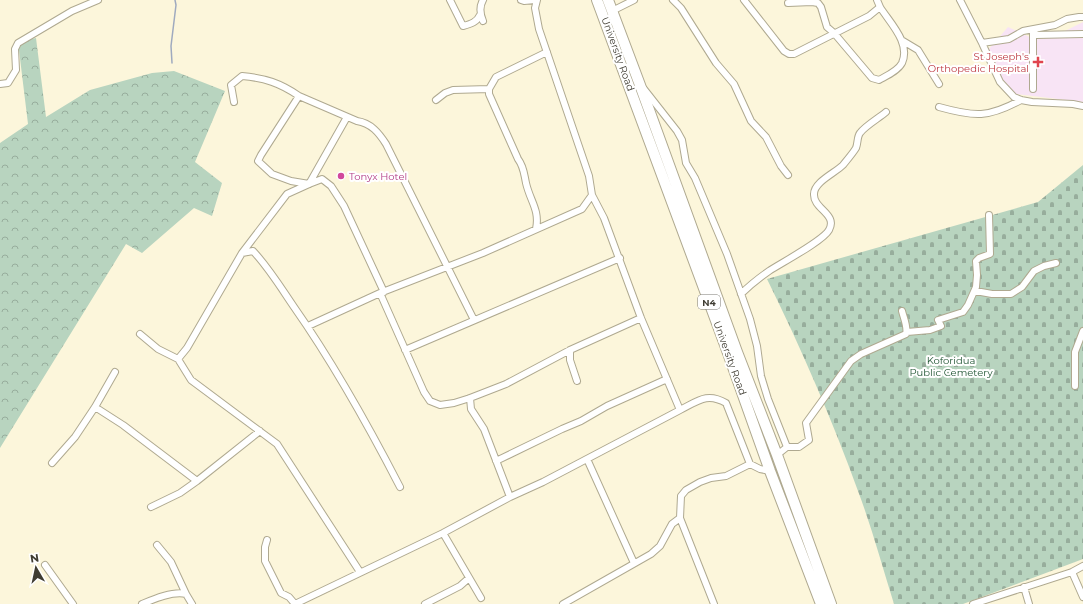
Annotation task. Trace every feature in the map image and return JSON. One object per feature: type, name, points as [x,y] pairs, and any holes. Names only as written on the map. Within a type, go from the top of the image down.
[{"type":"highway","name":"University Road","points":[[597,0],[723,339],[770,471],[821,604]]},
{"type":"highway","name":"University Road","points":[[608,0],[831,604]]},
{"type":"street","points":[[0,84],[8,82],[16,70],[15,49],[18,42],[72,11],[98,0]]},
{"type":"street","points":[[450,0],[463,26],[472,24],[478,19],[483,0]]},
{"type":"street","points":[[521,0],[536,0],[535,8],[539,29],[589,176],[592,195],[604,218],[641,318],[680,410]]},
{"type":"street","points":[[612,11],[634,0]]},
{"type":"street","points":[[674,0],[681,8],[716,63],[734,84],[751,121],[766,137],[781,166],[788,175]]},
{"type":"street","points":[[744,0],[784,51],[789,54],[794,54],[808,48],[834,33],[869,16],[880,7]]},
{"type":"street","points":[[877,0],[880,7],[903,41],[918,50],[939,84]]},
{"type":"street","points":[[960,0],[1000,82],[1014,97],[1021,100],[1083,106]]},
{"type":"street","points":[[788,3],[818,3],[821,7],[827,27],[834,33],[872,78],[877,80],[897,69],[902,64],[904,48],[903,41]]},
{"type":"street","points":[[480,15],[483,21]]},
{"type":"street","points":[[982,43],[993,40],[1010,39],[1023,31],[1055,25],[1067,19],[1079,16],[1083,17]]},
{"type":"street","points":[[1032,30],[1036,35],[1083,34]]},
{"type":"street","points":[[1032,30],[1033,89]]},
{"type":"street","points":[[489,89],[496,77],[547,52]]},
{"type":"street","points":[[234,102],[231,85],[242,76],[269,80],[299,96],[358,121],[365,122],[372,127],[384,140],[446,267],[474,320]]},
{"type":"street","points":[[640,85],[652,97],[682,140],[686,163],[705,200],[727,254],[750,318],[757,346],[761,376],[786,447]]},
{"type":"street","points":[[436,100],[445,93],[453,90],[489,89]]},
{"type":"street","points":[[489,89],[518,159],[523,166],[526,184],[538,219],[536,229]]},
{"type":"street","points":[[299,96],[258,161],[272,174],[291,181],[309,184]]},
{"type":"street","points":[[939,107],[960,113],[977,115],[990,114],[1004,110],[1021,100]]},
{"type":"street","points":[[741,294],[767,272],[806,248],[828,232],[830,228],[829,217],[827,213],[815,203],[815,188],[842,165],[856,147],[860,133],[886,112]]},
{"type":"street","points":[[309,184],[347,116]]},
{"type":"street","points":[[178,359],[187,348],[242,253],[287,194],[322,179],[331,186],[344,206],[405,350],[424,392],[430,401],[440,405],[454,403],[506,384],[570,350],[641,318]]},
{"type":"street","points":[[308,326],[382,293],[483,253],[582,209],[592,195]]},
{"type":"street","points":[[777,455],[786,447],[799,447],[809,440],[806,423],[851,361],[861,354],[906,334],[907,332],[930,330],[941,326],[938,320],[963,312],[974,292],[977,283],[976,260],[990,254],[989,215]]},
{"type":"street","points":[[242,253],[253,251],[263,262],[308,326],[365,419],[400,487]]},
{"type":"street","points":[[405,350],[620,258]]},
{"type":"street","points":[[974,292],[1011,294],[1022,287],[1034,272],[1044,266],[1056,263]]},
{"type":"street","points":[[902,311],[907,332]]},
{"type":"street","points":[[1075,386],[1076,352],[1083,331]]},
{"type":"street","points":[[140,334],[158,349],[178,359],[191,380],[276,444],[360,572]]},
{"type":"street","points":[[570,350],[570,360],[577,381]]},
{"type":"street","points":[[52,463],[75,437],[95,407],[115,372]]},
{"type":"street","points":[[496,461],[536,441],[581,422],[607,406],[667,379]]},
{"type":"street","points":[[267,540],[264,561],[280,593],[289,597],[295,604],[443,533],[510,497],[543,482],[680,410],[708,397],[718,398],[726,403],[750,464],[760,469],[770,471]]},
{"type":"street","points":[[470,398],[471,409],[484,428],[510,497]]},
{"type":"street","points":[[95,407],[123,425],[198,481]]},
{"type":"street","points":[[150,507],[198,481],[260,431]]},
{"type":"street","points":[[587,459],[634,563]]},
{"type":"street","points":[[714,604],[680,518],[681,496],[686,490],[700,482],[711,478],[726,476],[750,464]]},
{"type":"street","points":[[563,604],[651,554],[660,546],[672,524],[680,518]]},
{"type":"street","points":[[443,533],[481,598]]},
{"type":"street","points":[[157,545],[171,562],[192,604]]},
{"type":"street","points":[[45,565],[73,604]]},
{"type":"street","points":[[973,604],[1072,572],[1083,566]]},
{"type":"street","points":[[1072,572],[1083,597]]},
{"type":"street","points":[[425,604],[460,586],[468,578]]},
{"type":"street","points":[[1024,587],[1030,604]]},
{"type":"street","points":[[142,604],[170,595],[182,593],[186,594]]},
{"type":"shaded area","name":"St Joseph's Orthopedic Hospital","points":[[1083,22],[1083,102],[1015,94],[999,75],[988,50],[1008,27],[1034,39],[1051,38]]},
{"type":"green space","points":[[36,38],[46,117],[90,90],[152,73],[174,71],[225,91],[195,162],[222,183],[212,216],[194,208],[142,253],[126,244],[0,448],[0,143],[28,124],[18,42]]},
{"type":"green space","name":"Koforidua Public Cemetery","points":[[1083,165],[1083,559],[963,604],[894,604],[868,519],[838,437],[804,357],[767,279],[1038,202]]},
{"type":"waterway","points":[[172,63],[171,46],[176,5],[175,0]]},
{"type":"place","name":"St Joseph's Orthopedic Hospital","points":[[1038,62]]},
{"type":"place","name":"Tonyx Hotel","points":[[341,176]]}]
